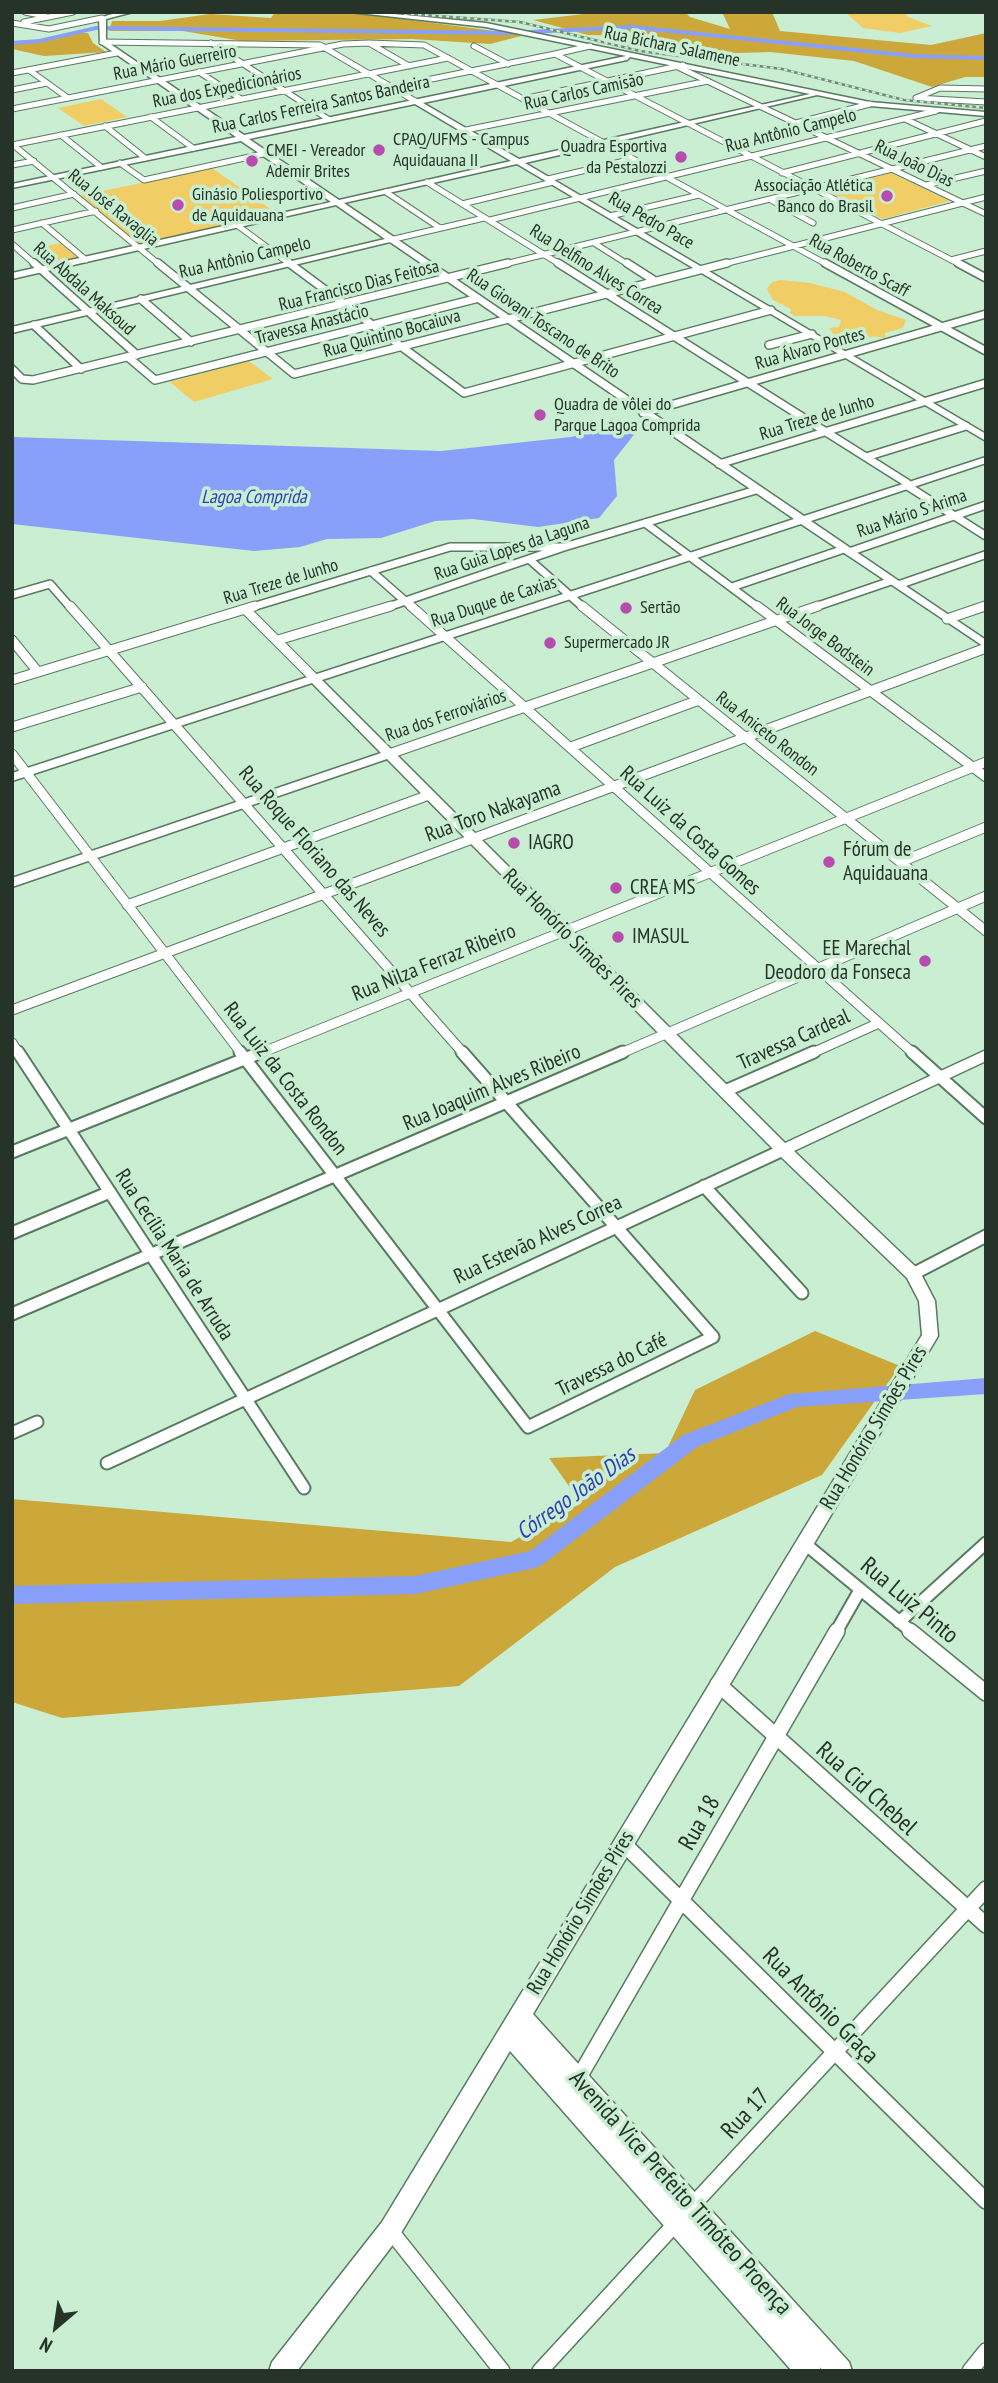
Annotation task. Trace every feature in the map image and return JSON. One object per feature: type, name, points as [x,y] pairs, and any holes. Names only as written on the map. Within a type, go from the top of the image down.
[{"type":"main road","points":[[102,38],[103,21],[130,12]]},
{"type":"main road","name":"Rua Bichara Salamene","points":[[352,12],[467,22],[870,104],[986,114]]},
{"type":"main road","name":"Rua Giovani Toscano de Brito","points":[[102,38],[117,53],[156,81],[986,647]]},
{"type":"main road","name":"Rua Carlos Ferreira Santos Bandeira","points":[[12,186],[635,56]]},
{"type":"main road","points":[[12,276],[814,94]]},
{"type":"main road","name":"Rua Pedro Pace","points":[[415,101],[812,334],[930,400]]},
{"type":"main road","name":"Rua Antônio Campelo","points":[[12,330],[390,240]]},
{"type":"main road","points":[[930,400],[986,438]]},
{"type":"main road","points":[[930,400],[986,429]]},
{"type":"main road","name":"Rua Duque de Caxias","points":[[12,777],[986,460]]},
{"type":"main road","name":"Rua dos Ferroviários","points":[[894,583],[986,554]]},
{"type":"main road","name":"Rua Honório Simões Pires","points":[[281,2371],[390,2230],[930,1336],[927,1301],[913,1273],[783,1150],[314,678]]},
{"type":"main road","name":"Rua dos Ferroviários","points":[[12,883],[389,754]]},
{"type":"main road","name":"Rua Estevão Alves Correa","points":[[783,1150],[986,1055]]},
{"type":"main road","name":"Avenida Vice Prefeito Timóteo Proença","points":[[515,2024],[578,2079],[809,2371]]},
{"type":"main road","name":"Avenida Vice Prefeito Timóteo Proença","points":[[515,2024],[685,2214],[840,2371]]},
{"type":"street","points":[[25,12],[51,17]]},
{"type":"street","points":[[18,23],[73,12]]},
{"type":"street","points":[[18,23],[39,15]]},
{"type":"street","points":[[18,23],[49,29],[103,21]]},
{"type":"street","points":[[102,38],[211,43],[312,43],[325,48]]},
{"type":"street","points":[[211,43],[328,119]]},
{"type":"street","points":[[369,43],[409,66]]},
{"type":"street","name":"Rua Mário Guerreiro","points":[[12,109],[343,44],[424,45]]},
{"type":"street","name":"Rua Roberto Scaff","points":[[424,45],[986,351]]},
{"type":"street","points":[[474,46],[508,64]]},
{"type":"street","points":[[392,87],[590,46]]},
{"type":"street","name":"Rua Pedro Pace","points":[[325,48],[415,101]]},
{"type":"street","points":[[12,73],[117,53]]},
{"type":"street","points":[[555,54],[986,278]]},
{"type":"street","name":"Rua dos Expedicionários","points":[[13,144],[448,58]]},
{"type":"street","points":[[523,99],[680,66]]},
{"type":"street","name":"Rua João Dias","points":[[680,66],[986,214]]},
{"type":"street","points":[[29,69],[68,98]]},
{"type":"street","points":[[199,72],[241,99]]},
{"type":"street","name":"Rua Carlos Camisão","points":[[466,130],[708,80]]},
{"type":"street","points":[[12,90],[47,83]]},
{"type":"street","points":[[986,89],[940,88],[916,99],[986,102]]},
{"type":"street","points":[[796,122],[870,104]]},
{"type":"street","name":"Rua Antônio Campelo","points":[[390,240],[580,198],[936,111]]},
{"type":"street","points":[[150,117],[193,148]]},
{"type":"street","points":[[905,119],[986,157]]},
{"type":"street","points":[[782,173],[986,121]]},
{"type":"street","points":[[105,127],[145,158]]},
{"type":"street","points":[[61,135],[101,167]]},
{"type":"street","name":"Rua José Ravaglia","points":[[13,144],[294,374]]},
{"type":"street","name":"Rua Francisco Dias Feitosa","points":[[12,369],[25,380],[81,369],[986,146]]},
{"type":"street","points":[[120,163],[144,180],[263,154]]},
{"type":"street","points":[[462,204],[633,159]]},
{"type":"street","points":[[12,165],[34,161]]},
{"type":"street","points":[[926,185],[986,171]]},
{"type":"street","name":"Rua Delfino Alves Correa","points":[[427,182],[751,382],[986,536]]},
{"type":"street","points":[[386,192],[440,228]]},
{"type":"street","points":[[12,208],[74,194]]},
{"type":"street","points":[[610,216],[699,195]]},
{"type":"street","name":"Rua Quintino Bocaiuva","points":[[294,374],[986,197]]},
{"type":"street","points":[[771,200],[813,223]]},
{"type":"street","points":[[12,230],[96,211]]},
{"type":"street","points":[[42,223],[86,260]]},
{"type":"street","points":[[237,225],[464,393],[771,310]]},
{"type":"street","points":[[594,243],[654,281]]},
{"type":"street","name":"Rua Abdala Maksoud","points":[[12,244],[137,355]]},
{"type":"street","points":[[951,260],[986,251]]},
{"type":"street","points":[[141,299],[191,342]]},
{"type":"street","name":"Travessa Anastácio","points":[[155,380],[475,299]]},
{"type":"street","name":"Rua Álvaro Pontes","points":[[643,413],[986,314]]},
{"type":"street","points":[[34,325],[81,369]]},
{"type":"street","points":[[769,345],[812,334]]},
{"type":"street","name":"Rua Abdala Maksoud","points":[[128,357],[155,380]]},
{"type":"street","name":"Rua Treze de Junho","points":[[719,464],[986,383]]},
{"type":"street","points":[[866,457],[966,426]]},
{"type":"street","name":"Rua Guia Lopes da Laguna","points":[[278,640],[405,602],[564,547],[756,490]]},
{"type":"street","name":"Rua Mário S Arima","points":[[732,587],[986,505]]},
{"type":"street","name":"Rua Jorge Bodstein","points":[[645,523],[986,777]]},
{"type":"street","name":"Rua Treze de Junho","points":[[12,680],[450,547],[564,547]]},
{"type":"street","name":"Rua Aniceto Rondon","points":[[530,560],[569,596],[986,931]]},
{"type":"street","name":"Rua Luiz da Costa Gomes","points":[[371,571],[986,1118]]},
{"type":"street","name":"Rua dos Ferroviários","points":[[389,754],[777,620],[894,583]]},
{"type":"street","name":"Rua Roque Floriano das Neves","points":[[12,594],[50,584],[176,724],[713,1338]]},
{"type":"street","points":[[947,619],[986,606]]},
{"type":"street","name":"Rua Honório Simões Pires","points":[[245,609],[314,678]]},
{"type":"street","points":[[12,640],[38,672]]},
{"type":"street","name":"Rua Toro Nakayama","points":[[12,1010],[986,647]]},
{"type":"street","points":[[12,727],[142,687]]},
{"type":"street","points":[[571,747],[699,700]]},
{"type":"street","name":"Rua Luiz da Costa Rondon","points":[[12,754],[528,1427]]},
{"type":"street","name":"Rua Nilza Ferraz Ribeiro","points":[[12,1152],[986,762]]},
{"type":"street","points":[[127,905],[429,795]]},
{"type":"street","points":[[901,862],[986,827]]},
{"type":"street","name":"Rua Joaquim Alves Ribeiro","points":[[12,1314],[819,970],[986,896]]},
{"type":"street","name":"Travessa Cardeal","points":[[725,1091],[879,1023]]},
{"type":"street","name":"Rua Cecília Maria de Arruda","points":[[12,1043],[304,1488]]},
{"type":"street","name":"Rua Estevão Alves Correa","points":[[107,1463],[783,1150]]},
{"type":"street","points":[[704,1186],[802,1293]]},
{"type":"street","points":[[12,1233],[110,1192]]},
{"type":"street","points":[[913,1273],[986,1236]]},
{"type":"street","name":"Travessa do Café","points":[[528,1427],[713,1338]]},
{"type":"street","points":[[12,1433],[37,1422]]},
{"type":"street","name":"Rua Luiz Pinto","points":[[804,1543],[986,1693]]},
{"type":"street","points":[[899,1622],[986,1543]]},
{"type":"street","name":"Rua 18","points":[[578,2079],[860,1590]]},
{"type":"street","name":"Rua Cid Chebel","points":[[718,1684],[986,1925]]},
{"type":"street","name":"Rua Antônio Graça","points":[[623,1843],[986,2201]]},
{"type":"street","name":"Rua 17","points":[[540,2371],[986,1889]]},
{"type":"street","points":[[390,2230],[502,2371]]},
{"type":"street","points":[[970,2371],[986,2351]]},
{"type":"shaded area","points":[[275,12],[350,12],[525,35],[490,44],[412,39],[242,41],[183,31],[109,31],[112,21],[160,21],[210,14],[271,18]]},
{"type":"shaded area","points":[[601,12],[685,12],[690,17],[730,29],[722,12],[772,12],[780,31],[931,45],[986,33],[986,77],[965,77],[932,87],[854,61],[770,52],[675,55],[626,46],[640,36],[588,35],[533,20]]},
{"type":"shaded area","points":[[845,12],[908,12],[906,16],[932,26],[900,33],[863,28]]},
{"type":"shaded area","points":[[88,33],[93,43],[106,52],[44,56],[12,49],[12,41],[42,40]]},
{"type":"shaded area","points":[[101,99],[127,117],[84,126],[58,108]]},
{"type":"shaded area","name":"Ginásio Poliesportivo de Aquidauana","points":[[212,168],[279,215],[139,247],[79,196]]},
{"type":"shaded area","name":"Associação Atlética Banco do Brasil","points":[[891,173],[950,201],[883,219],[825,190]]},
{"type":"shaded area","points":[[60,243],[79,259],[47,266],[29,250]]},
{"type":"shaded area","points":[[781,280],[810,283],[845,292],[877,310],[906,320],[903,328],[885,333],[885,338],[837,339],[829,328],[839,327],[841,320],[825,316],[794,316],[790,313],[791,309],[773,300],[767,289],[772,282]]},
{"type":"shaded area","points":[[249,361],[273,379],[194,402],[170,382]]},
{"type":"shaded area","points":[[815,1331],[900,1366],[822,1475],[615,1567],[459,1686],[62,1718],[12,1702],[12,1499],[511,1542],[581,1503],[549,1458],[665,1453],[695,1390]]},
{"type":"water","name":"Lagoa Comprida","points":[[625,424],[640,427],[614,460],[617,496],[599,518],[538,527],[473,519],[435,521],[381,538],[327,539],[300,547],[254,551],[12,524],[12,437],[441,451],[571,437]]},
{"type":"waterway","points":[[12,43],[39,41],[96,28],[508,33],[632,27],[914,56],[986,58]]},
{"type":"waterway","name":"Córrego João Dias","points":[[12,1595],[416,1585],[535,1559],[690,1441],[796,1399],[986,1386]]},
{"type":"railway","points":[[383,12],[520,22],[640,51],[782,69],[904,100],[986,108]]},
{"type":"place","name":"CPAQ/UFMS - Campus Aquidauana II","points":[[379,150]]},
{"type":"place","name":"Quadra Esportiva da Pestalozzi","points":[[681,157]]},
{"type":"place","name":"CMEI - Vereador Ademir Brites","points":[[252,161]]},
{"type":"place","name":"Associação Atlética Banco do Brasil","points":[[887,196]]},
{"type":"place","name":"Ginásio Poliesportivo de Aquidauana","points":[[178,205]]},
{"type":"place","name":"Quadra de vôlei do Parque Lagoa Comprida","points":[[540,415]]},
{"type":"place","name":"Sertão","points":[[626,608]]},
{"type":"place","name":"Supermercado JR","points":[[550,643]]},
{"type":"place","name":"IAGRO","points":[[514,843]]},
{"type":"place","name":"Fórum de Aquidauana","points":[[829,862]]},
{"type":"place","name":"CREA MS","points":[[616,888]]},
{"type":"place","name":"IMASUL","points":[[618,937]]},
{"type":"place","name":"EE Marechal Deodoro da Fonseca","points":[[925,961]]}]
